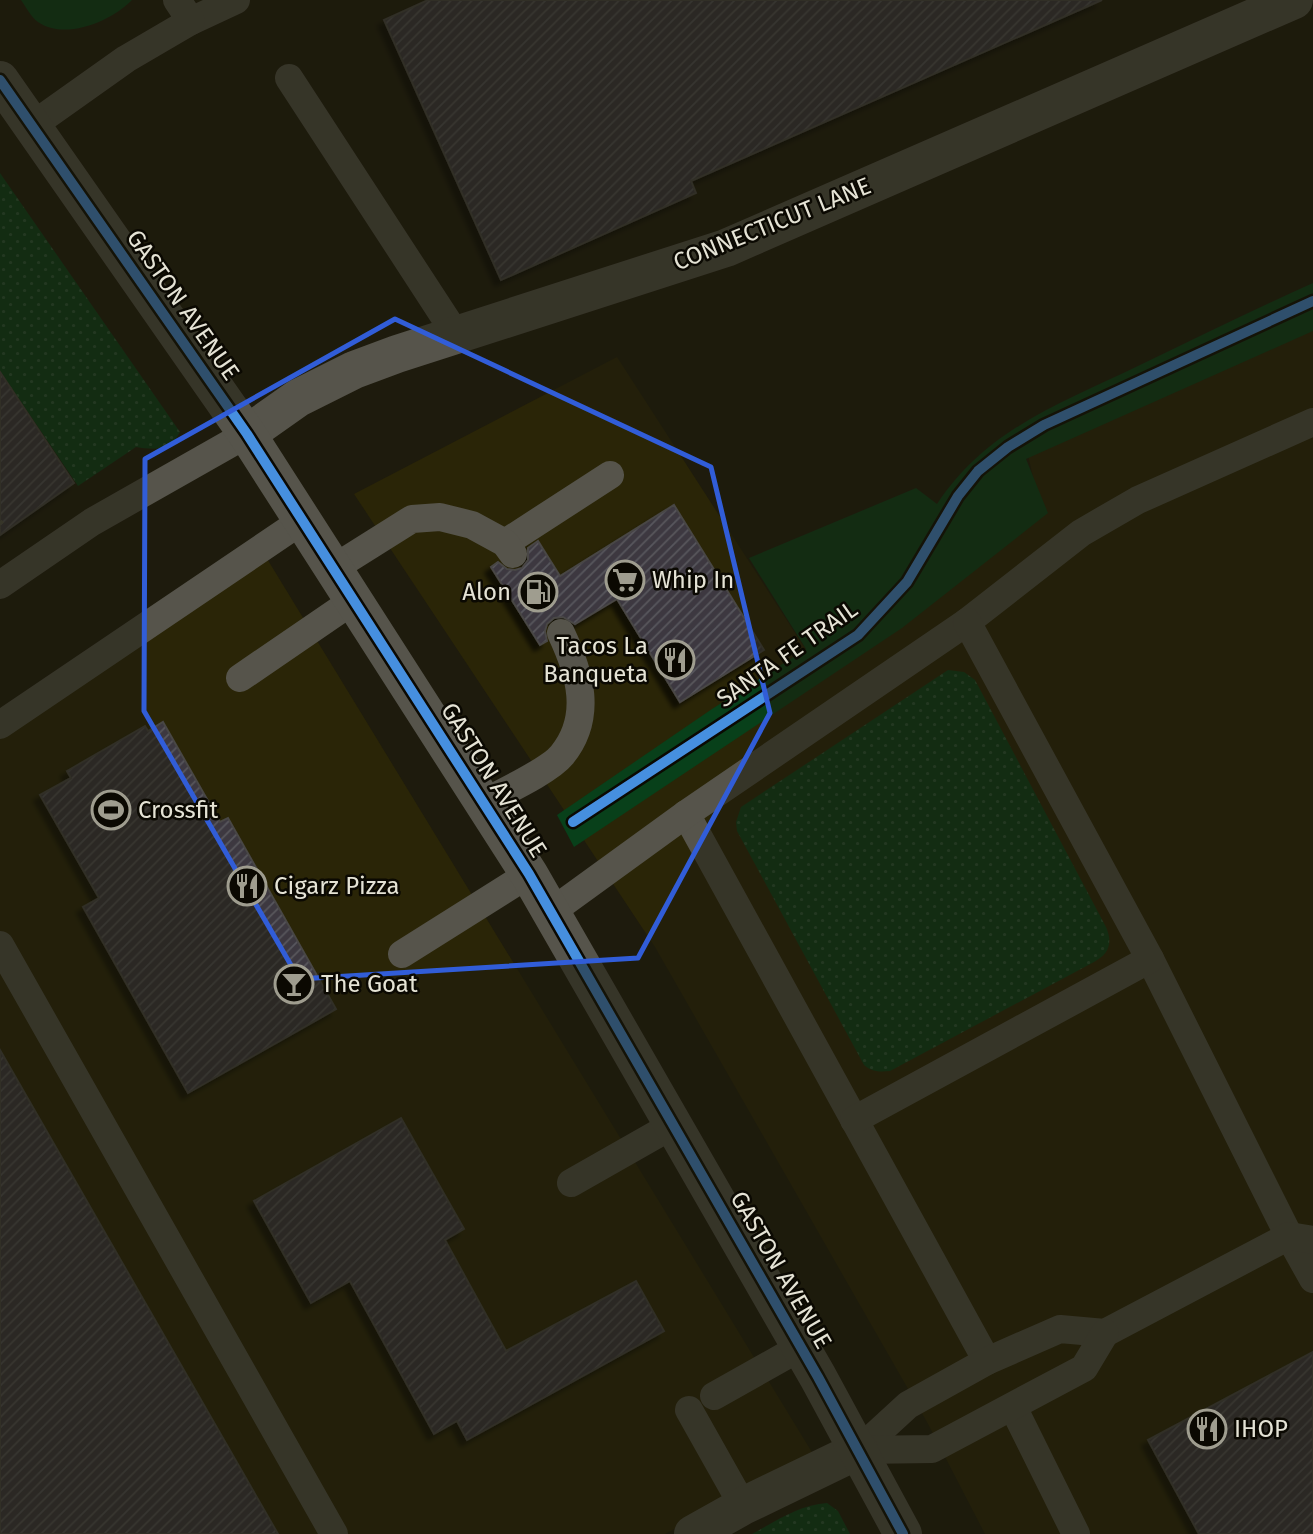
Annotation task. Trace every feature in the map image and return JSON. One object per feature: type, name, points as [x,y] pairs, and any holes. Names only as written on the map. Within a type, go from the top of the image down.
[{"type":"street","name":"CONNECTICUT LANE","points":[[247,434],[298,398],[354,370],[726,248],[1294,0]]},
{"type":"street","name":"GASTON AVENUE","points":[[11,102],[247,434],[529,874],[801,1347],[903,1534]]},
{"type":"street","points":[[693,1534],[743,1506],[859,1450]]},
{"type":"lane","points":[[11,102],[125,59],[184,10],[236,0]]},
{"type":"lane","points":[[289,78],[457,336]]},
{"type":"lane","points":[[551,912],[686,814],[967,622],[1081,533],[1138,500],[1313,422]]},
{"type":"lane","points":[[0,585],[92,522],[247,434]]},
{"type":"lane","points":[[240,678],[412,519],[440,517],[472,525],[509,548],[610,475]]},
{"type":"lane","points":[[0,725],[303,520]]},
{"type":"lane","points":[[967,622],[1301,1238],[1313,1279]]},
{"type":"lane","points":[[483,803],[561,757],[577,730],[582,698],[571,654],[561,633]]},
{"type":"lane","points":[[686,814],[986,1362]]},
{"type":"lane","points":[[402,954],[529,874]]},
{"type":"lane","points":[[0,945],[334,1534]]},
{"type":"lane","points":[[854,1120],[1150,959]]},
{"type":"lane","points":[[571,1183],[673,1125]]},
{"type":"lane","points":[[859,1450],[908,1405],[986,1362],[1060,1329],[1105,1332],[1301,1238]]},
{"type":"lane","points":[[859,1450],[932,1449],[1084,1368],[1105,1332]]},
{"type":"lane","points":[[743,1506],[702,1403],[801,1347]]},
{"type":"lane","points":[[1013,1406],[1076,1534]]},
{"type":"path","points":[[0,521],[3,525],[0,527]]},
{"type":"highlighted area","points":[[395,319],[711,467],[770,713],[638,958],[299,979],[144,711],[145,459]]},
{"type":"shaded area","points":[[1313,325],[1313,1534],[985,1534],[927,1422],[655,947],[354,494],[617,357],[817,667],[1042,515],[1027,451]]},
{"type":"shaded area","points":[[255,539],[813,1454],[665,1534],[138,1534],[0,1302],[0,712]]},
{"type":"green space","points":[[21,0],[132,0],[101,21],[61,30],[38,22]]},
{"type":"green space","points":[[0,173],[180,432],[167,446],[149,449],[136,447],[78,486],[0,371]]},
{"type":"green space","points":[[1313,283],[1313,331],[1026,459],[1048,513],[902,628],[574,847],[557,815],[712,709],[806,649],[749,558],[916,488],[937,504],[979,455],[1028,420]]},
{"type":"green space","points":[[948,670],[964,672],[975,680],[1106,927],[1109,943],[1106,952],[1094,962],[890,1071],[876,1071],[864,1065],[737,831],[736,822],[741,807]]},
{"type":"green space","points":[[827,1503],[838,1511],[850,1534],[752,1534],[797,1510]]},
{"type":"building","points":[[428,0],[1102,0],[691,181],[696,193],[501,280],[384,20]]},
{"type":"building","points":[[0,372],[74,483],[0,535]]},
{"type":"building","points":[[674,505],[764,650],[680,702],[617,599],[575,624],[563,617],[554,618],[547,624],[547,641],[540,645],[491,567],[498,562],[507,569],[522,568],[528,560],[528,548],[538,541],[560,576]]},
{"type":"building","points":[[163,722],[220,822],[228,818],[336,1009],[188,1093],[83,907],[99,898],[40,795],[71,778],[67,771],[145,726],[148,731]]},
{"type":"building","points":[[0,1050],[278,1534],[0,1534]]},
{"type":"building","points":[[401,1118],[464,1229],[445,1240],[506,1351],[636,1281],[664,1331],[467,1440],[457,1421],[434,1434],[350,1281],[311,1303],[254,1201]]},
{"type":"building","points":[[1313,1352],[1313,1534],[1199,1534],[1148,1440]]},
{"type":"cycle path","points":[[0,80],[247,434],[529,874],[818,1377],[903,1534]]},
{"type":"cycle path","name":"SANTA FE TRAIL","points":[[573,822],[858,635],[907,582],[958,496],[978,471],[1008,447],[1044,425],[1313,301]]},
{"type":"place","name":"Whip In","points":[[625,580]]},
{"type":"place","name":"Alon","points":[[538,592]]},
{"type":"place","name":"Tacos La Banqueta","points":[[675,660]]},
{"type":"place","name":"Crossfit","points":[[111,810]]},
{"type":"place","name":"Cigarz Pizza","points":[[247,886]]},
{"type":"place","name":"The Goat","points":[[294,984]]},
{"type":"place","name":"IHOP","points":[[1207,1429]]}]
